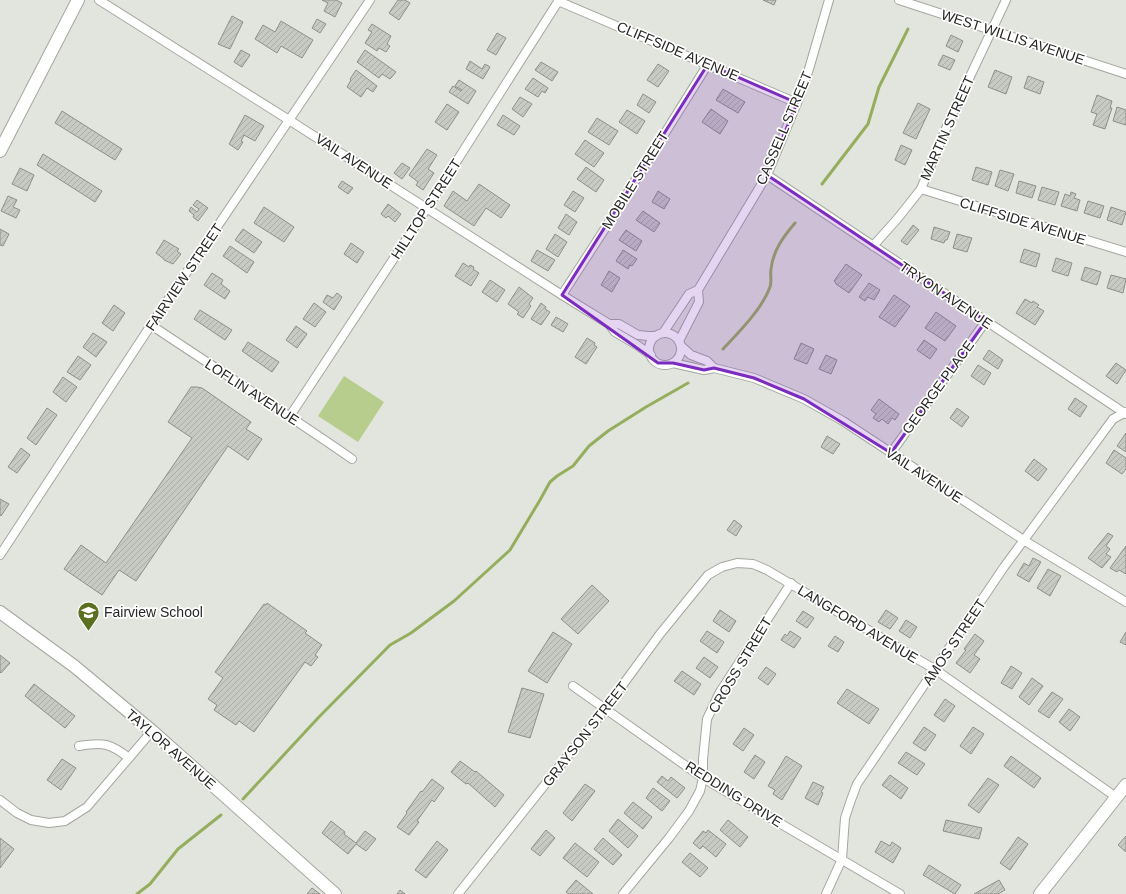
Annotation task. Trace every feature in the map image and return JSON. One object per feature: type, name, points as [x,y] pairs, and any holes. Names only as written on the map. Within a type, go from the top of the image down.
[{"type":"street","points":[[0,151],[78,0]]},
{"type":"street","name":"VAIL AVENUE","points":[[98,0],[427,208],[562,296],[609,324],[614,332],[651,355]]},
{"type":"street","name":"FAIRVIEW STREET","points":[[0,555],[151,325],[370,0]]},
{"type":"street","name":"CLIFFSIDE AVENUE","points":[[558,0],[797,103]]},
{"type":"street","name":"HILLTOP STREET","points":[[290,416],[427,208],[558,0]]},
{"type":"street","name":"CASSELL STREET","points":[[660,334],[689,294],[698,290],[767,175],[797,103],[809,69],[829,0]]},
{"type":"street","name":"WEST WILLIS AVENUE","points":[[900,0],[1126,74]]},
{"type":"street","name":"MARTIN STREET","points":[[873,246],[921,189],[950,119],[1006,0]]},
{"type":"street","name":"MOBILE STREET","points":[[562,296],[708,64]]},
{"type":"street","name":"TRYON AVENUE","points":[[767,175],[1126,413]]},
{"type":"street","name":"CLIFFSIDE AVENUE","points":[[921,189],[1126,252]]},
{"type":"street","name":"CASSELL STREET","points":[[680,344],[699,302],[698,290]]},
{"type":"street","name":"GEORGE PLACE","points":[[891,453],[986,321]]},
{"type":"street","name":"VAIL AVENUE","points":[[609,324],[619,324],[638,335],[648,336],[660,334]]},
{"type":"street","name":"LOFLIN AVENUE","points":[[151,325],[290,416],[352,459]]},
{"type":"street","points":[[660,334],[672,334],[680,344],[680,356],[673,363],[658,363],[651,355],[650,344],[660,334]]},
{"type":"street","name":"VAIL AVENUE","points":[[680,344],[691,355],[708,361],[714,368]]},
{"type":"street","name":"VAIL AVENUE","points":[[673,363],[704,370],[714,368],[754,378],[804,399],[843,421],[1025,541],[1126,602]]},
{"type":"street","name":"AMOS STREET","points":[[826,894],[842,860],[846,818],[857,784],[936,670],[1004,567],[1025,541],[1113,419],[1126,413]]},
{"type":"street","name":"LANGFORD AVENUE","points":[[710,574],[722,567],[737,563],[753,564],[791,583],[936,670],[1116,796]]},
{"type":"street","name":"GRAYSON STREET","points":[[458,894],[606,709],[660,634],[710,574]]},
{"type":"street","name":"CROSS STREET","points":[[623,894],[669,838],[689,810],[700,791],[704,778],[703,759],[707,719],[720,692],[791,583]]},
{"type":"street","name":"TAYLOR AVENUE","points":[[0,612],[74,666],[152,731],[334,894]]},
{"type":"street","name":"REDDING DRIVE","points":[[573,686],[704,778],[900,894]]},
{"type":"street","points":[[0,800],[17,813],[31,820],[49,823],[65,821],[87,807],[152,731]]},
{"type":"street","points":[[78,746],[104,744],[117,749],[129,758]]},
{"type":"street","points":[[1040,894],[1126,785]]},
{"type":"highlighted area","points":[[708,64],[797,103],[767,175],[986,321],[891,453],[804,399],[754,378],[714,368],[704,370],[673,363],[658,363],[562,295]]},
{"type":"green space","points":[[344,376],[384,402],[358,442],[318,416]]},
{"type":"building","points":[[322,0],[336,0],[342,3],[335,17],[324,11],[328,3]]},
{"type":"building","points":[[398,0],[405,0],[410,3],[399,20],[389,13]]},
{"type":"building","points":[[763,0],[776,0],[774,5]]},
{"type":"building","points":[[232,16],[243,22],[230,49],[218,44]]},
{"type":"building","points":[[317,19],[326,24],[320,33],[312,28]]},
{"type":"building","points":[[281,21],[313,40],[302,58],[281,46],[277,53],[255,39],[263,25],[275,32]]},
{"type":"building","points":[[372,24],[391,36],[387,44],[390,46],[386,52],[379,48],[377,51],[365,43],[372,32],[368,30]]},
{"type":"building","points":[[497,33],[506,38],[496,55],[487,50]]},
{"type":"building","points":[[951,35],[963,41],[958,52],[946,46]]},
{"type":"building","points":[[241,50],[250,55],[242,67],[234,62]]},
{"type":"building","points":[[365,50],[396,72],[390,79],[382,74],[379,78],[357,62]]},
{"type":"building","points":[[943,55],[955,60],[950,70],[938,65]]},
{"type":"building","points":[[470,61],[482,69],[485,64],[490,67],[483,79],[466,69]]},
{"type":"building","points":[[541,62],[558,72],[552,81],[535,70]]},
{"type":"building","points":[[658,64],[669,71],[658,87],[647,80]]},
{"type":"building","points":[[356,70],[377,86],[373,92],[367,88],[361,97],[347,87]]},
{"type":"building","points":[[995,70],[1012,77],[1006,94],[988,87]]},
{"type":"building","points":[[1028,76],[1044,82],[1040,94],[1024,88]]},
{"type":"building","points":[[533,78],[548,88],[545,93],[542,91],[538,97],[525,89]]},
{"type":"building","points":[[459,80],[476,91],[468,104],[449,92],[453,86],[461,91],[462,90],[455,86]]},
{"type":"building","points":[[723,89],[745,102],[738,113],[716,100]]},
{"type":"building","points":[[643,94],[656,102],[649,113],[637,105]]},
{"type":"building","points":[[1097,95],[1112,101],[1110,108],[1112,108],[1105,129],[1093,125],[1097,114],[1091,112]]},
{"type":"building","points":[[520,97],[532,104],[523,117],[512,109]]},
{"type":"building","points":[[918,103],[930,109],[916,139],[903,133]]},
{"type":"building","points":[[447,104],[459,112],[447,130],[435,122]]},
{"type":"building","points":[[1117,107],[1126,110],[1126,125],[1113,121]]},
{"type":"building","points":[[711,109],[728,121],[720,134],[702,122]]},
{"type":"building","points":[[627,110],[645,121],[637,134],[619,122]]},
{"type":"building","points":[[62,111],[122,149],[115,160],[55,123]]},
{"type":"building","points":[[245,115],[264,126],[255,141],[244,135],[241,141],[243,142],[238,150],[229,144]]},
{"type":"building","points":[[503,115],[520,126],[514,135],[497,125]]},
{"type":"building","points":[[597,118],[618,131],[609,145],[588,132]]},
{"type":"building","points":[[585,140],[604,153],[594,167],[575,154]]},
{"type":"building","points":[[901,145],[912,150],[905,165],[895,160]]},
{"type":"building","points":[[427,149],[437,155],[428,169],[434,173],[423,190],[416,185],[418,182],[409,175]]},
{"type":"building","points":[[43,154],[102,191],[95,202],[37,165]]},
{"type":"building","points":[[402,163],[410,168],[402,179],[394,173]]},
{"type":"building","points":[[586,167],[604,180],[596,192],[577,179]]},
{"type":"building","points":[[976,167],[992,172],[988,185],[972,180]]},
{"type":"building","points":[[20,168],[34,175],[27,191],[12,184]]},
{"type":"building","points":[[1000,170],[1014,174],[1008,191],[995,186]]},
{"type":"building","points":[[342,181],[353,188],[348,194],[338,187]]},
{"type":"building","points":[[1019,181],[1036,186],[1032,198],[1016,193]]},
{"type":"building","points":[[479,184],[510,205],[501,218],[486,208],[474,226],[444,206],[453,191],[467,201]]},
{"type":"building","points":[[1042,187],[1059,192],[1055,205],[1038,200]]},
{"type":"building","points":[[573,191],[584,198],[575,212],[564,205]]},
{"type":"building","points":[[658,191],[670,199],[664,209],[652,202]]},
{"type":"building","points":[[1071,192],[1076,194],[1074,198],[1080,200],[1077,211],[1061,206],[1065,194],[1070,196]]},
{"type":"building","points":[[8,196],[17,200],[13,207],[20,210],[16,218],[1,211]]},
{"type":"building","points":[[197,200],[208,208],[198,221],[189,211],[191,207],[197,212],[199,209],[193,205]]},
{"type":"building","points":[[1088,201],[1104,206],[1100,218],[1084,213]]},
{"type":"building","points":[[388,204],[401,214],[395,222],[388,216],[386,218],[381,214]]},
{"type":"building","points":[[264,207],[294,227],[284,242],[254,223]]},
{"type":"building","points":[[1111,207],[1126,212],[1122,225],[1107,220]]},
{"type":"building","points":[[643,211],[660,223],[654,232],[636,220]]},
{"type":"building","points":[[566,214],[577,222],[569,235],[558,228]]},
{"type":"building","points":[[913,225],[919,230],[907,245],[901,241]]},
{"type":"building","points":[[934,227],[950,232],[944,243],[931,239]]},
{"type":"building","points":[[0,229],[9,234],[3,246],[0,245]]},
{"type":"building","points":[[243,229],[262,242],[254,253],[235,240]]},
{"type":"building","points":[[626,230],[642,241],[636,251],[619,240]]},
{"type":"building","points":[[555,234],[567,242],[558,257],[546,249]]},
{"type":"building","points":[[957,234],[972,238],[967,252],[953,248]]},
{"type":"building","points":[[164,240],[179,249],[177,251],[181,254],[173,264],[164,260],[156,253]]},
{"type":"building","points":[[351,243],[364,252],[357,263],[344,254]]},
{"type":"building","points":[[230,246],[254,262],[247,273],[223,256]]},
{"type":"building","points":[[1024,249],[1040,254],[1036,267],[1020,262]]},
{"type":"building","points":[[537,250],[555,260],[548,271],[531,261]]},
{"type":"building","points":[[623,250],[637,259],[628,269],[616,261]]},
{"type":"building","points":[[1056,258],[1072,263],[1068,276],[1052,271]]},
{"type":"building","points":[[463,263],[469,267],[470,265],[474,267],[473,269],[479,273],[471,286],[455,276]]},
{"type":"building","points":[[846,264],[862,275],[849,293],[834,281]]},
{"type":"building","points":[[1085,267],[1101,272],[1097,285],[1081,280]]},
{"type":"building","points":[[609,271],[620,278],[612,292],[601,285]]},
{"type":"building","points":[[212,273],[223,280],[221,284],[230,291],[225,299],[204,285]]},
{"type":"building","points":[[1111,275],[1126,279],[1123,293],[1107,288]]},
{"type":"building","points":[[490,280],[505,290],[497,302],[482,292]]},
{"type":"building","points":[[869,283],[880,290],[874,300],[868,297],[865,301],[859,297]]},
{"type":"building","points":[[519,287],[533,298],[529,304],[531,306],[523,318],[517,314],[519,312],[508,304]]},
{"type":"building","points":[[337,293],[342,297],[334,310],[323,302],[327,295],[333,298]]},
{"type":"building","points":[[894,295],[910,306],[895,327],[879,317]]},
{"type":"building","points":[[1025,299],[1032,303],[1033,301],[1039,305],[1037,307],[1044,311],[1035,325],[1016,313]]},
{"type":"building","points":[[314,303],[326,312],[315,327],[303,319]]},
{"type":"building","points":[[541,303],[546,307],[545,309],[550,312],[541,325],[531,319]]},
{"type":"building","points":[[114,305],[125,313],[113,331],[102,323]]},
{"type":"building","points":[[200,310],[232,330],[225,340],[194,319]]},
{"type":"building","points":[[936,312],[956,326],[945,341],[925,328]]},
{"type":"building","points":[[556,317],[568,324],[563,332],[551,325]]},
{"type":"building","points":[[296,326],[307,334],[297,348],[286,340]]},
{"type":"building","points":[[93,333],[107,342],[96,357],[83,347]]},
{"type":"building","points":[[587,338],[595,343],[594,345],[597,347],[586,364],[575,357]]},
{"type":"building","points":[[924,340],[937,349],[930,359],[917,350]]},
{"type":"building","points":[[248,342],[279,362],[272,372],[242,351]]},
{"type":"building","points":[[801,343],[814,349],[807,364],[794,359]]},
{"type":"building","points":[[989,350],[1003,360],[998,369],[983,359]]},
{"type":"building","points":[[826,355],[837,360],[831,374],[819,369]]},
{"type":"building","points":[[78,356],[91,365],[80,380],[67,372]]},
{"type":"building","points":[[1116,363],[1126,370],[1117,384],[1106,376]]},
{"type":"building","points":[[978,365],[991,373],[984,385],[971,376]]},
{"type":"building","points":[[63,377],[77,387],[66,402],[53,392]]},
{"type":"building","points":[[191,387],[202,388],[251,422],[246,429],[262,439],[248,460],[228,446],[136,581],[119,570],[102,595],[64,569],[81,545],[106,563],[192,438],[168,422]]},
{"type":"building","points":[[1075,398],[1087,406],[1080,417],[1068,409]]},
{"type":"building","points":[[879,399],[899,414],[895,420],[892,418],[888,424],[882,419],[879,422],[873,418],[876,414],[871,410]]},
{"type":"building","points":[[47,408],[57,415],[36,445],[27,438]]},
{"type":"building","points":[[957,408],[969,417],[962,427],[950,418]]},
{"type":"building","points":[[1126,433],[1126,452],[1117,446]]},
{"type":"building","points":[[827,436],[840,444],[833,454],[821,447]]},
{"type":"building","points":[[21,448],[30,455],[17,473],[8,467]]},
{"type":"building","points":[[1114,450],[1126,458],[1126,469],[1122,474],[1106,463]]},
{"type":"building","points":[[1034,459],[1047,469],[1038,481],[1025,471]]},
{"type":"building","points":[[0,499],[9,504],[1,516],[0,515]]},
{"type":"building","points":[[734,520],[742,526],[736,536],[727,530]]},
{"type":"building","points":[[1108,533],[1113,536],[1106,546],[1110,549],[1106,554],[1111,557],[1102,568],[1088,558]]},
{"type":"building","points":[[1126,546],[1126,574],[1119,570],[1117,572],[1110,568]]},
{"type":"building","points":[[1033,558],[1041,562],[1029,582],[1017,575],[1024,563],[1029,566]]},
{"type":"building","points":[[1048,569],[1061,576],[1050,596],[1037,588]]},
{"type":"building","points":[[592,585],[609,601],[578,634],[561,619]]},
{"type":"building","points":[[267,603],[307,631],[305,633],[322,645],[315,655],[318,657],[311,666],[305,662],[254,732],[239,721],[236,725],[214,710],[217,705],[208,699],[223,678],[215,672],[264,604],[266,605]]},
{"type":"building","points":[[720,610],[736,621],[729,632],[713,621]]},
{"type":"building","points":[[886,610],[898,618],[890,629],[878,622]]},
{"type":"building","points":[[803,611],[814,618],[807,628],[796,621]]},
{"type":"building","points":[[906,620],[917,627],[910,638],[899,631]]},
{"type":"building","points":[[707,631],[724,642],[717,653],[700,641]]},
{"type":"building","points":[[790,631],[801,638],[794,648],[781,640],[785,634],[787,636]]},
{"type":"building","points":[[553,632],[572,644],[547,683],[528,671]]},
{"type":"building","points":[[1126,632],[1126,645],[1120,642]]},
{"type":"building","points":[[975,634],[984,641],[974,655],[980,659],[970,673],[956,663],[966,650],[964,649]]},
{"type":"building","points":[[835,636],[844,642],[838,652],[828,646]]},
{"type":"building","points":[[0,655],[10,663],[1,673],[0,672]]},
{"type":"building","points":[[704,657],[718,667],[710,678],[696,668]]},
{"type":"building","points":[[1011,666],[1022,673],[1012,689],[1001,683]]},
{"type":"building","points":[[766,667],[776,674],[768,685],[758,678]]},
{"type":"building","points":[[682,671],[701,684],[694,695],[674,681]]},
{"type":"building","points":[[1032,678],[1043,686],[1029,705],[1019,697]]},
{"type":"building","points":[[34,684],[75,716],[65,728],[25,696]]},
{"type":"building","points":[[522,688],[544,694],[530,738],[508,732]]},
{"type":"building","points":[[847,689],[879,709],[869,724],[837,703]]},
{"type":"building","points":[[1052,692],[1063,699],[1049,718],[1038,711]]},
{"type":"building","points":[[945,699],[955,706],[944,722],[934,715]]},
{"type":"building","points":[[1069,709],[1080,717],[1070,731],[1059,722]]},
{"type":"building","points":[[924,727],[936,735],[925,751],[913,743]]},
{"type":"building","points":[[973,727],[984,734],[971,754],[960,746]]},
{"type":"building","points":[[744,728],[754,735],[743,751],[733,744]]},
{"type":"building","points":[[906,752],[925,764],[917,775],[898,763]]},
{"type":"building","points":[[755,755],[765,762],[754,779],[744,772]]},
{"type":"building","points":[[786,756],[802,766],[782,800],[773,794],[775,790],[768,786]]},
{"type":"building","points":[[1011,756],[1041,778],[1034,788],[1004,766]]},
{"type":"building","points":[[62,759],[76,768],[61,790],[47,780]]},
{"type":"building","points":[[460,761],[475,772],[476,771],[504,795],[495,807],[468,783],[466,784],[451,772]]},
{"type":"building","points":[[890,775],[908,788],[901,799],[882,785]]},
{"type":"building","points":[[662,776],[668,781],[671,777],[685,788],[677,798],[657,782]]},
{"type":"building","points":[[988,778],[999,785],[979,813],[968,805]]},
{"type":"building","points":[[432,779],[444,788],[434,802],[432,800],[417,821],[419,822],[409,835],[397,827],[421,791],[422,792]]},
{"type":"building","points":[[813,782],[824,787],[821,792],[823,793],[818,805],[805,798]]},
{"type":"building","points":[[585,784],[595,791],[572,821],[563,813]]},
{"type":"building","points":[[653,788],[670,801],[662,811],[646,798]]},
{"type":"building","points":[[633,802],[652,817],[643,829],[624,813]]},
{"type":"building","points":[[618,819],[638,836],[628,848],[609,831]]},
{"type":"building","points":[[728,820],[748,837],[740,847],[720,830]]},
{"type":"building","points":[[946,820],[982,828],[979,839],[943,831]]},
{"type":"building","points":[[331,821],[356,843],[365,831],[376,839],[366,851],[356,844],[348,854],[322,833]]},
{"type":"building","points":[[546,830],[555,838],[540,856],[531,849]]},
{"type":"building","points":[[708,830],[726,844],[716,857],[703,846],[700,849],[693,843],[703,831],[706,833]]},
{"type":"building","points":[[1126,836],[1126,852],[1118,845]]},
{"type":"building","points":[[1018,837],[1028,844],[1010,870],[1000,863]]},
{"type":"building","points":[[0,838],[14,849],[0,868]]},
{"type":"building","points":[[603,838],[622,855],[613,865],[594,849]]},
{"type":"building","points":[[437,841],[448,850],[426,878],[415,870]]},
{"type":"building","points":[[881,841],[890,846],[892,842],[901,848],[893,863],[875,852]]},
{"type":"building","points":[[575,843],[599,862],[587,877],[563,858]]},
{"type":"building","points":[[690,853],[708,868],[700,877],[682,862]]},
{"type":"building","points":[[929,865],[961,885],[955,894],[923,875]]},
{"type":"building","points":[[576,880],[593,894],[569,894],[566,892]]},
{"type":"building","points":[[999,880],[1005,890],[998,894],[974,894]]},
{"type":"building","points":[[312,888],[320,894],[307,894]]},
{"type":"building","points":[[400,890],[405,894],[397,894]]},
{"type":"waterway","points":[[822,184],[868,124],[879,87],[908,29]]},
{"type":"waterway","points":[[723,349],[750,320],[762,304],[771,285],[771,269],[776,250],[795,223]]},
{"type":"waterway","points":[[243,799],[318,718],[390,645],[411,633],[454,601],[510,550],[550,482],[573,466],[589,446],[608,431],[688,383]]},
{"type":"waterway","points":[[137,894],[150,884],[178,849],[221,815]]},
{"type":"place","name":"Fairview School","points":[[89,632]]}]
